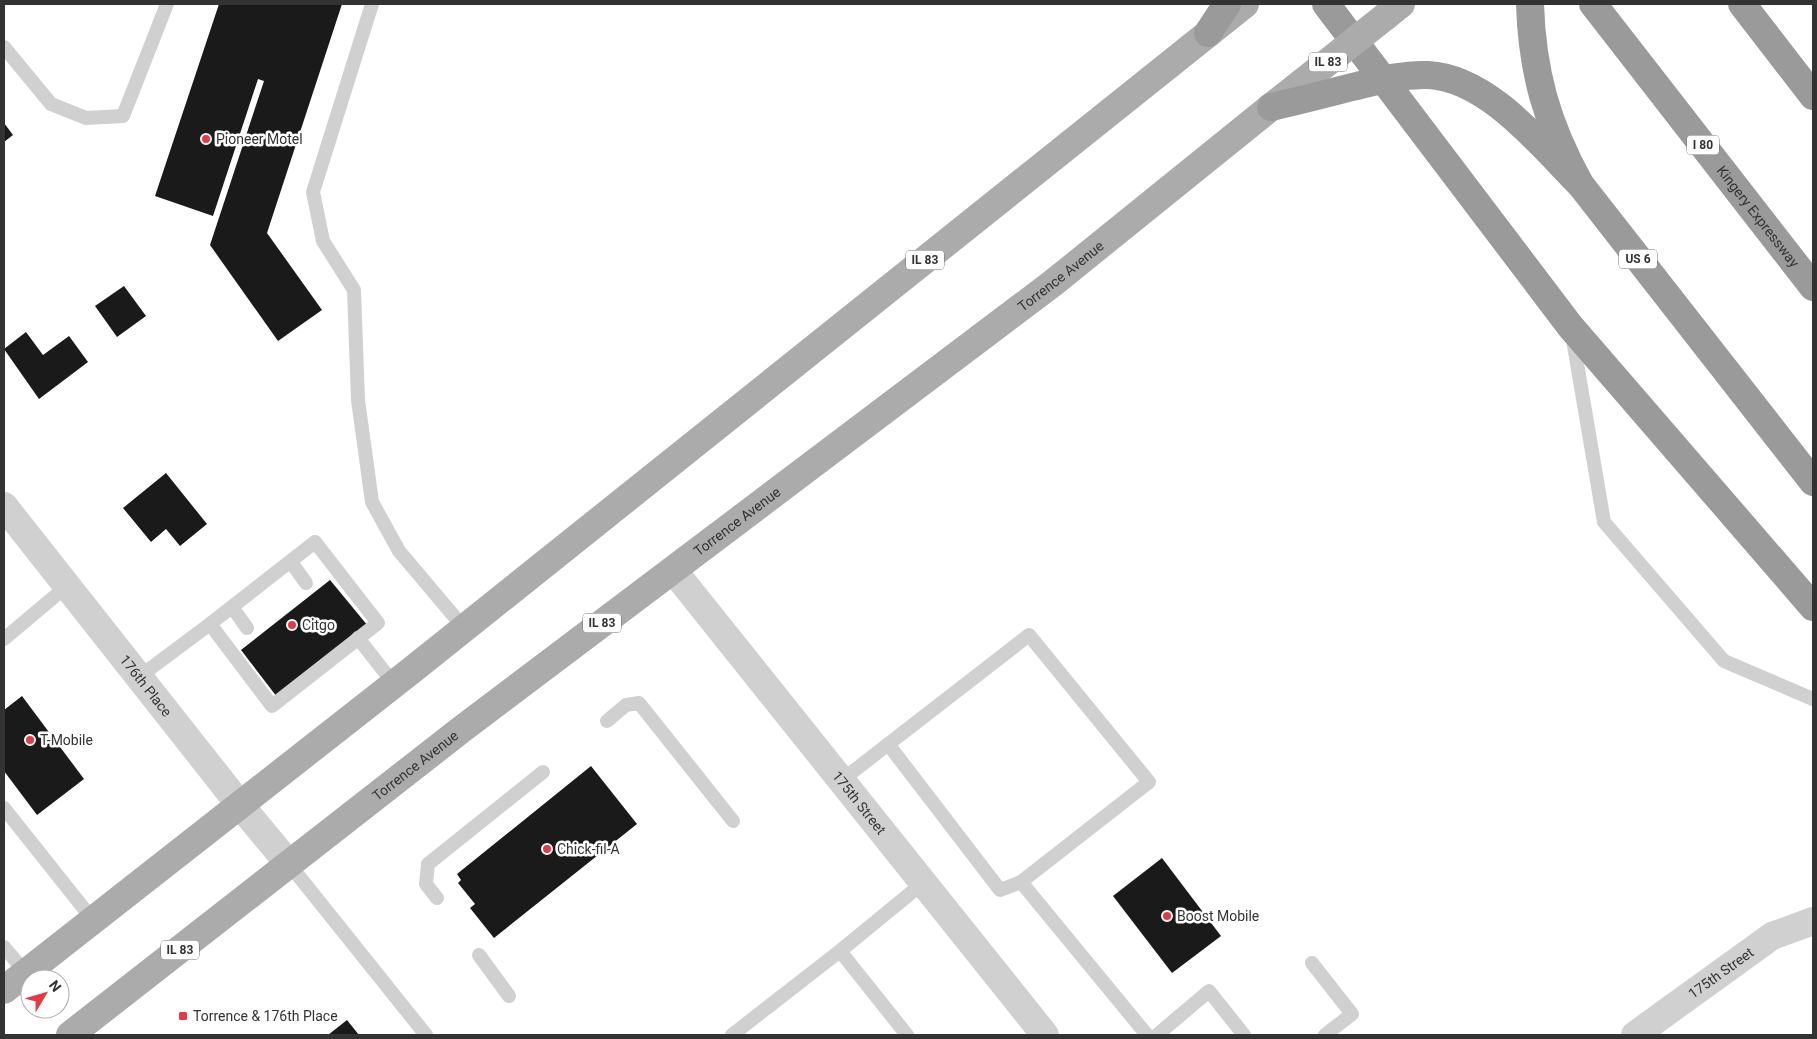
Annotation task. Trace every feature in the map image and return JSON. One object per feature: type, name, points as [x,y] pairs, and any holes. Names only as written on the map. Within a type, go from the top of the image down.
[{"type":"highway","points":[[1208,33],[1227,4]]},
{"type":"highway","points":[[1326,4],[1570,326],[1813,607]]},
{"type":"highway","name":"US 6","points":[[1530,4],[1534,60],[1548,117],[1563,152],[1580,184],[1813,482]]},
{"type":"highway","name":"Kingery Expressway","points":[[1592,4],[1813,287]]},
{"type":"highway","points":[[1742,4],[1813,96]]},
{"type":"highway","points":[[1271,107],[1397,76],[1429,75],[1446,78],[1478,92],[1506,111],[1580,184]]},
{"type":"main road","name":"IL 83","points":[[30,969],[394,684],[1245,4]]},
{"type":"main road","name":"Torrence Avenue","points":[[70,1035],[462,729],[1053,282],[1393,8]]},
{"type":"main road","name":"IL 83","points":[[4,990],[20,977]]},
{"type":"street","name":"176th Place","points":[[4,506],[240,805],[289,864]]},
{"type":"street","name":"175th Street","points":[[673,570],[1045,1035]]},
{"type":"street","name":"175th Street","points":[[1635,1035],[1772,936],[1813,921]]},
{"type":"lane","points":[[4,47],[52,104],[86,118],[123,116],[167,4]]},
{"type":"lane","points":[[372,4],[313,192],[322,241],[354,290],[358,400],[372,502],[399,551],[464,628]]},
{"type":"lane","points":[[1570,326],[1604,522],[1724,660],[1813,698]]},
{"type":"lane","points":[[139,678],[315,542],[378,623],[352,639],[291,684],[272,706],[210,624]]},
{"type":"lane","points":[[291,562],[306,583]]},
{"type":"lane","points":[[4,639],[67,586]]},
{"type":"lane","points":[[232,607],[247,628]]},
{"type":"lane","points":[[842,780],[888,744],[1028,635],[1149,782],[1021,882],[1000,890],[888,744]]},
{"type":"lane","points":[[352,639],[394,684]]},
{"type":"lane","points":[[607,721],[626,705],[639,703],[733,821]]},
{"type":"lane","points":[[437,898],[426,884],[428,864],[543,772]]},
{"type":"lane","points":[[4,808],[93,920]]},
{"type":"lane","points":[[289,864],[426,1035]]},
{"type":"lane","points":[[1021,882],[1147,1035]]},
{"type":"lane","points":[[732,1035],[924,883]]},
{"type":"lane","points":[[4,947],[23,969]]},
{"type":"lane","points":[[840,951],[907,1035]]},
{"type":"lane","points":[[479,955],[509,996]]},
{"type":"lane","points":[[1312,963],[1352,1014],[1325,1035]]},
{"type":"lane","points":[[1157,1035],[1209,991],[1244,1035]]},
{"type":"building","name":"Pioneer Motel","points":[[219,4],[342,4],[267,233],[322,310],[278,341],[210,245],[264,81],[258,79],[213,216],[155,196]]},
{"type":"building","points":[[4,123],[13,135],[4,142]]},
{"type":"building","points":[[124,286],[146,316],[117,337],[95,306]]},
{"type":"building","points":[[26,332],[43,355],[69,336],[88,362],[39,399],[4,349]]},
{"type":"building","points":[[166,473],[207,524],[180,546],[166,529],[151,542],[123,508]]},
{"type":"building","name":"Citgo","points":[[330,580],[368,626],[277,697],[241,650]]},
{"type":"building","name":"T-Mobile","points":[[22,696],[84,779],[37,815],[4,771],[4,710]]},
{"type":"building","name":"Chick-fil-A","points":[[591,766],[637,824],[494,938],[470,908],[475,904],[458,883],[461,880],[457,874]]},
{"type":"building","name":"Boost Mobile","points":[[1162,858],[1221,936],[1172,973],[1113,896]]},
{"type":"building","points":[[347,1020],[359,1035],[328,1035]]},
{"type":"place","name":"Pioneer Motel","points":[[206,139]]},
{"type":"place","name":"Citgo","points":[[292,625]]},
{"type":"place","name":"T-Mobile","points":[[30,740]]},
{"type":"place","name":"Chick-fil-A","points":[[547,849]]},
{"type":"place","name":"Boost Mobile","points":[[1167,916]]},
{"type":"place","name":"Torrence & 176th Place","points":[[183,1016]]}]
